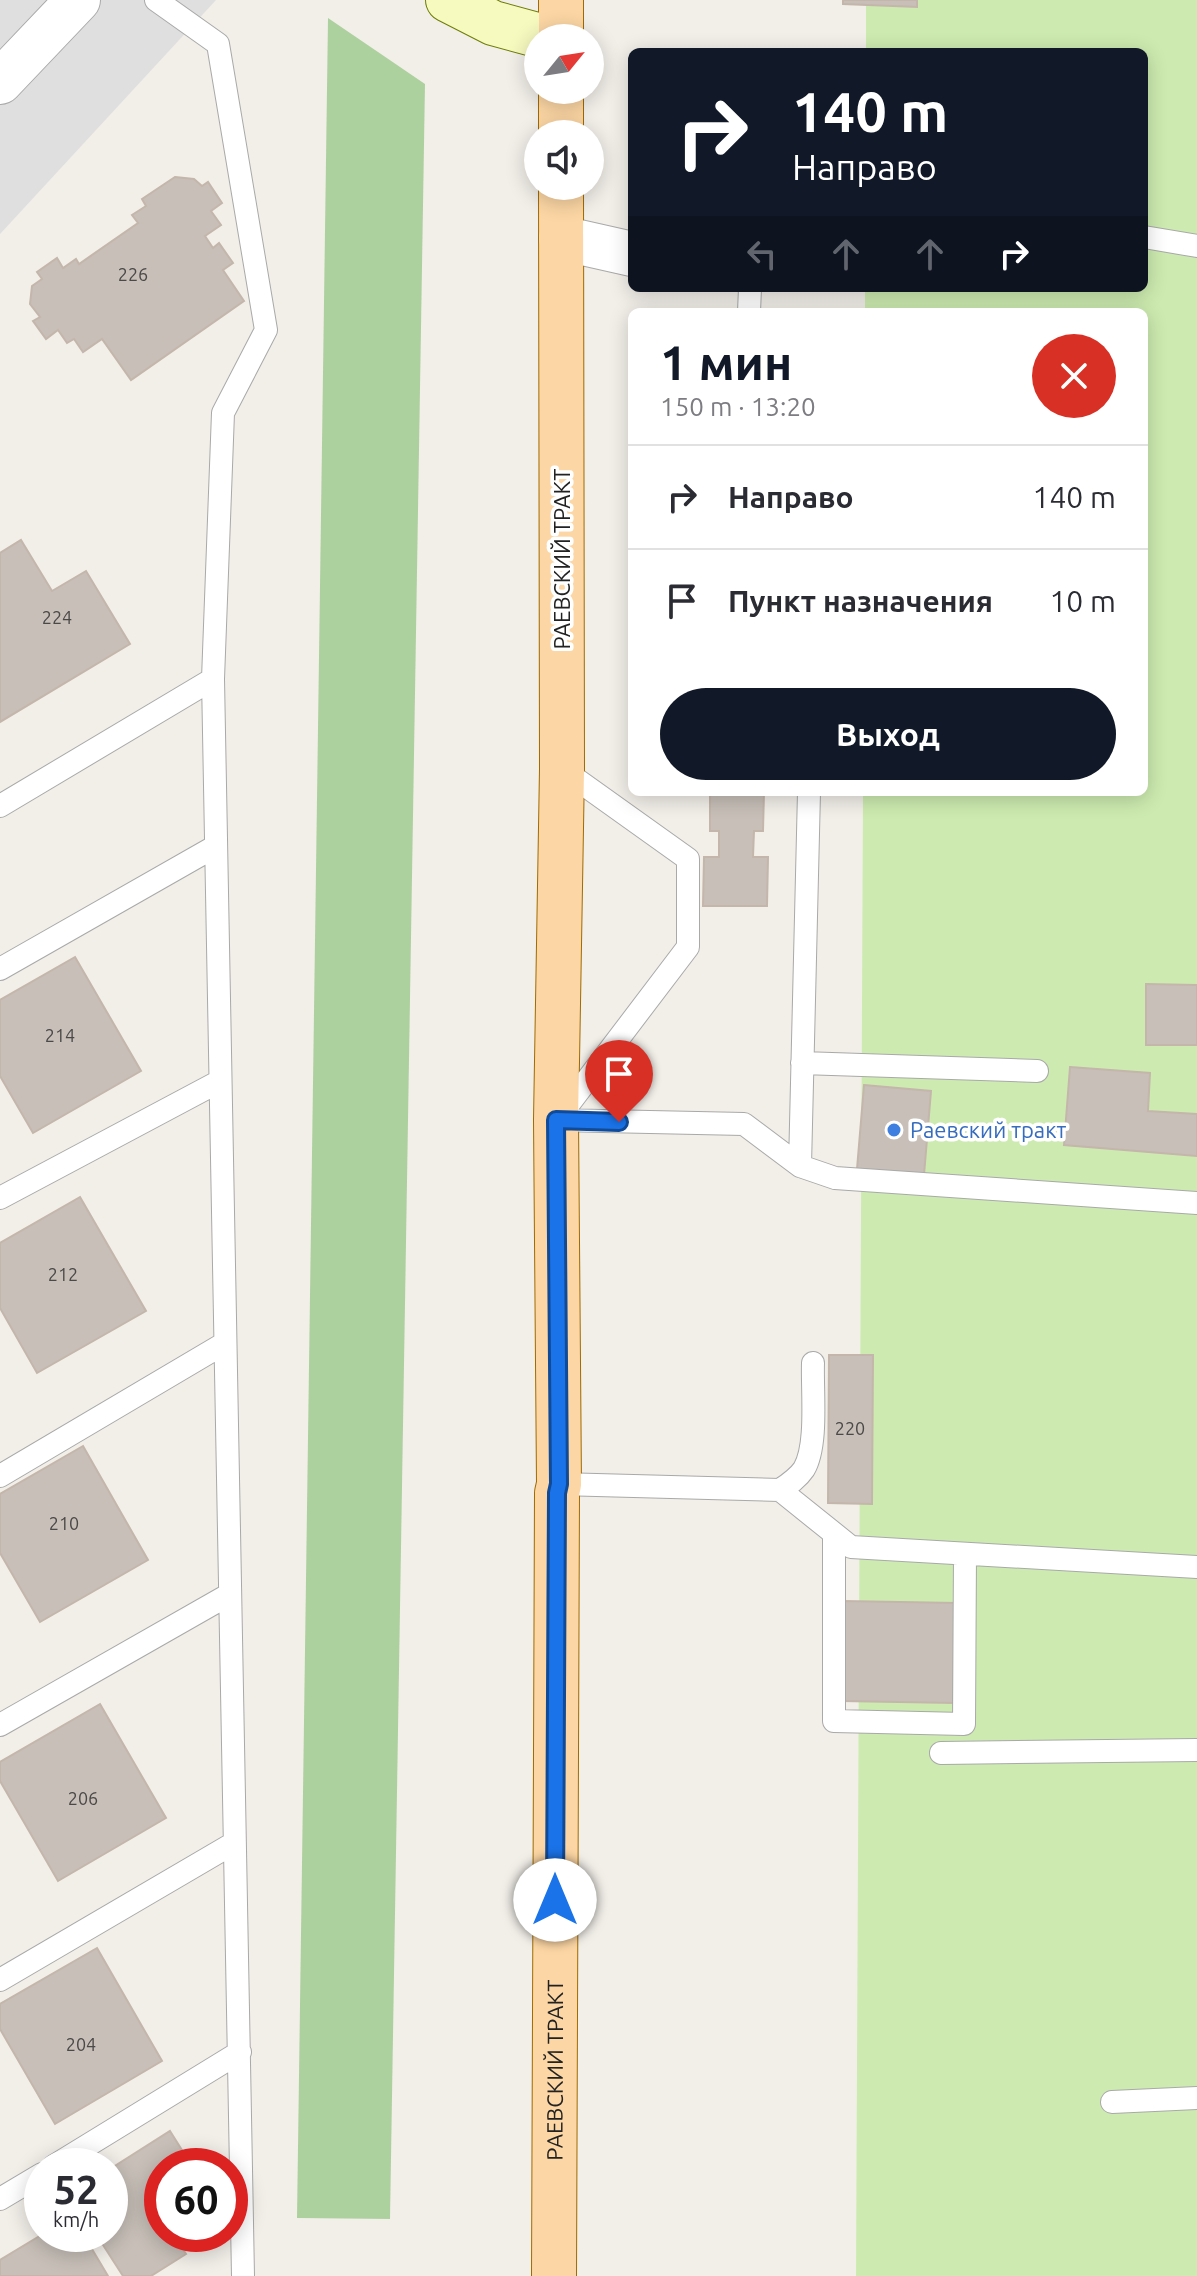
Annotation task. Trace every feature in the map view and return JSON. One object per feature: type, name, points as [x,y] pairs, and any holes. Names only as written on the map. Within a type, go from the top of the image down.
[{"type":"main road","points":[[561,0],[561,24]]},
{"type":"main road","name":"РАЕВСКИЙ ТРАКТ","points":[[554,2276],[559,1484],[556,1120],[562,769],[561,200]]},
{"type":"street","points":[[448,0],[493,23],[524,31]]},
{"type":"street","points":[[0,82],[66,4]]},
{"type":"street","points":[[561,238],[628,253]]},
{"type":"lane","points":[[156,0],[218,44],[266,330],[223,413],[213,679],[243,2276]]},
{"type":"lane","points":[[1148,238],[1197,246]]},
{"type":"lane","points":[[0,806],[213,679]]},
{"type":"lane","points":[[556,1120],[688,947],[688,859],[562,769]]},
{"type":"lane","points":[[800,1166],[809,796]]},
{"type":"lane","points":[[0,969],[216,846]]},
{"type":"lane","points":[[802,1063],[1037,1071]]},
{"type":"lane","points":[[0,1198],[220,1081]]},
{"type":"lane","points":[[556,1120],[744,1124],[800,1166],[835,1178],[1197,1203]]},
{"type":"lane","points":[[0,1476],[225,1343]]},
{"type":"lane","points":[[559,1484],[780,1490],[794,1481],[808,1458],[813,1363]]},
{"type":"lane","points":[[780,1490],[851,1547],[1197,1567]]},
{"type":"lane","points":[[834,1534],[834,1721],[964,1724],[965,1554]]},
{"type":"lane","points":[[0,1725],[230,1594]]},
{"type":"lane","points":[[941,1753],[1197,1750]]},
{"type":"lane","points":[[0,1980],[234,1843]]},
{"type":"lane","points":[[83,2148],[240,2052]]},
{"type":"lane","points":[[1112,2102],[1197,2098]]},
{"type":"lane","points":[[0,2199],[24,2185]]},
{"type":"shaded area","points":[[0,0],[216,0],[0,234]]},
{"type":"green space","points":[[866,0],[1197,0],[1197,2276],[856,2276],[863,796],[1148,796],[1148,308],[865,308],[865,292],[1148,292],[1148,48],[866,48]]},
{"type":"green space","points":[[328,18],[425,84],[390,2219],[297,2218]]},
{"type":"building","points":[[843,0],[917,0],[917,7],[843,4]]},
{"type":"building","points":[[175,177],[194,179],[202,186],[208,182],[222,203],[211,211],[221,225],[205,236],[213,248],[219,243],[233,263],[223,270],[244,301],[131,380],[102,339],[83,352],[74,339],[67,343],[58,330],[46,339],[33,321],[40,317],[30,304],[32,286],[42,279],[37,272],[57,258],[63,268],[76,259],[79,264],[138,223],[132,215],[146,206],[142,199]]},
{"type":"building","points":[[21,540],[52,591],[86,571],[130,644],[0,722],[0,553]]},
{"type":"building","points":[[710,796],[764,796],[763,831],[754,831],[753,857],[768,857],[767,906],[703,906],[704,857],[719,857],[719,831],[710,831]]},
{"type":"building","points":[[75,957],[141,1071],[33,1133],[0,1076],[0,1000]]},
{"type":"building","points":[[1146,984],[1197,985],[1197,1045],[1146,1045]]},
{"type":"building","points":[[1070,1067],[1150,1073],[1148,1111],[1197,1114],[1197,1156],[1064,1145]]},
{"type":"building","name":"Раевский тракт","points":[[864,1085],[931,1091],[924,1175],[857,1169]]},
{"type":"building","points":[[80,1197],[146,1311],[37,1373],[0,1308],[0,1243]]},
{"type":"building","points":[[829,1355],[873,1355],[872,1504],[828,1503]]},
{"type":"building","points":[[83,1446],[148,1560],[40,1622],[0,1553],[0,1494]]},
{"type":"building","points":[[843,1601],[957,1603],[955,1703],[841,1701]]},
{"type":"building","points":[[100,1704],[166,1818],[58,1881],[0,1781],[0,1762]]},
{"type":"building","points":[[97,1948],[162,2061],[55,2124],[0,2029],[0,2004]]},
{"type":"building","points":[[170,2131],[181,2148],[144,2148],[144,2252],[186,2254],[151,2276],[123,2276],[108,2252],[128,2252],[128,2158]]},
{"type":"building","points":[[24,2245],[24,2252],[94,2252],[108,2276],[0,2276],[0,2260]]},
{"type":"place","name":"Раевский тракт","points":[[894,1130]]},
{"type":"route","points":[[555,1900],[559,1484],[556,1120],[619,1122]]}]
